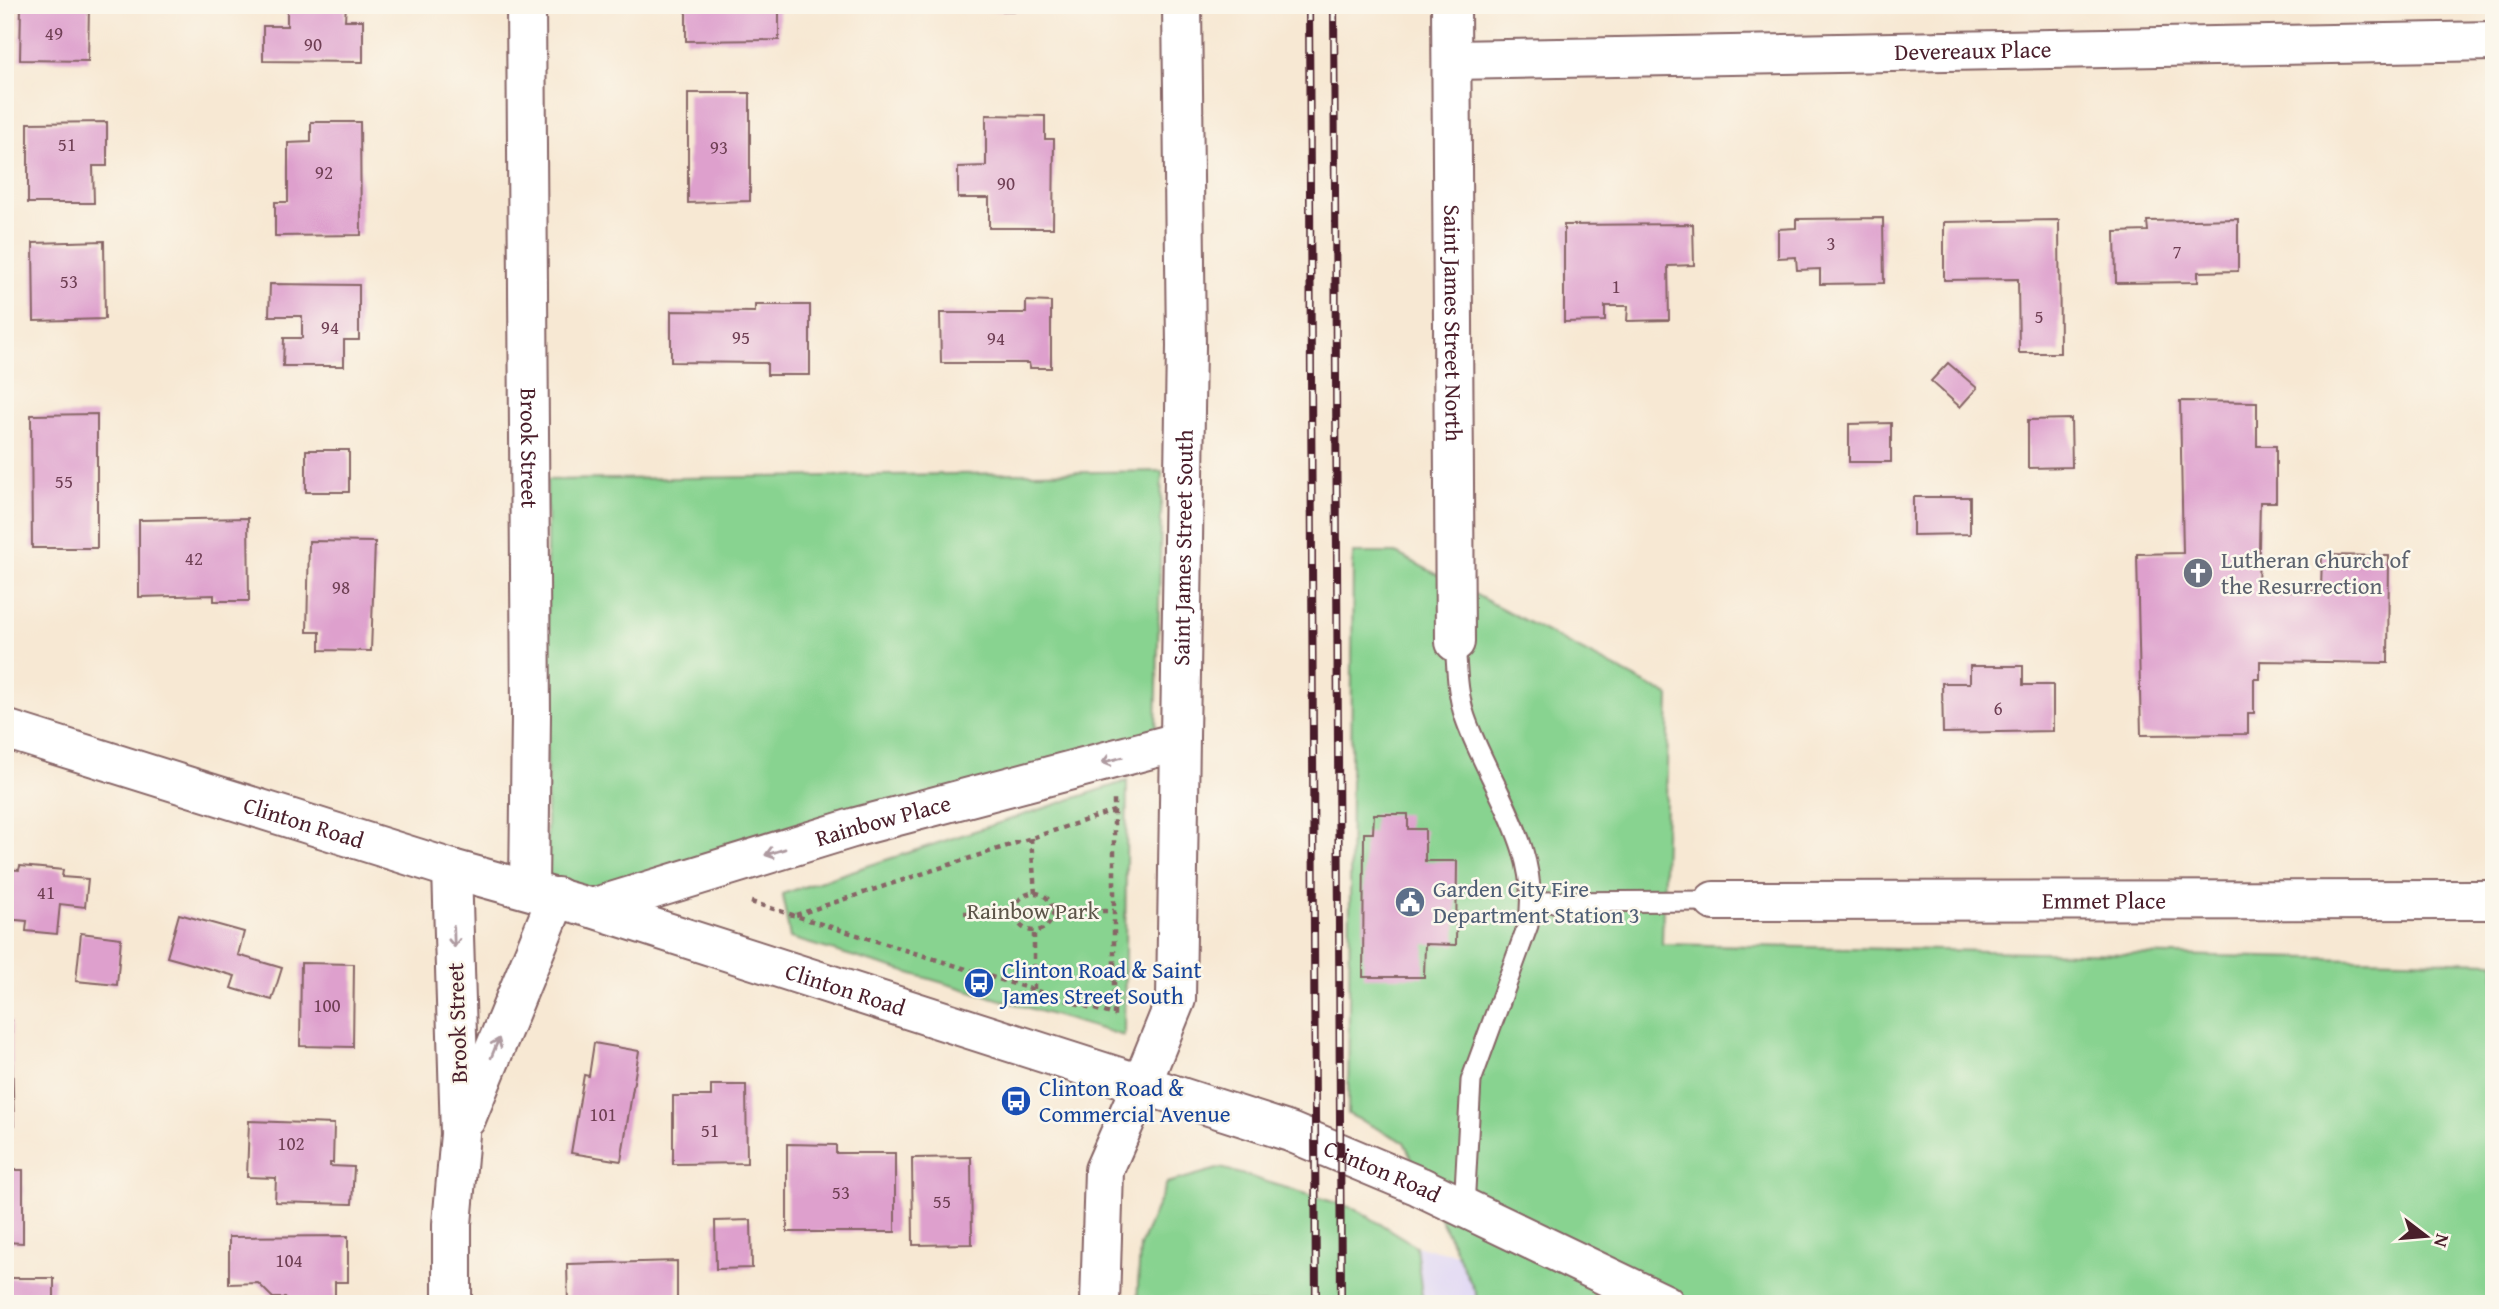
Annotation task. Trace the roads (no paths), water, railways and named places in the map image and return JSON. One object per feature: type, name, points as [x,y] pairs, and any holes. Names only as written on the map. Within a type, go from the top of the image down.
[{"type":"street","name":"Brook Street","points":[[460,1134],[559,898],[531,715],[526,5]]},
{"type":"street","name":"Saint James Street South","points":[[1100,1304],[1104,1170],[1175,999],[1186,346],[1182,5]]},
{"type":"street","name":"Saint James Street North","points":[[1451,5],[1455,642]]},
{"type":"street","name":"Devereaux Place","points":[[1453,60],[2494,41]]},
{"type":"street","name":"Clinton Road","points":[[5,729],[452,869],[559,898],[1290,1132],[1464,1208],[1664,1304]]},
{"type":"street","name":"Rainbow Place","points":[[559,898],[856,827],[1178,742]]},
{"type":"street","name":"Brook Street","points":[[452,869],[460,1134],[452,1224],[452,1304]]},
{"type":"street","name":"Emmet Place","points":[[1714,901],[2494,900]]},
{"type":"lane","points":[[1455,642],[1458,688],[1464,713],[1521,843],[1532,902],[1524,936],[1471,1081],[1464,1208]]},
{"type":"lane","points":[[1532,902],[1714,901]]},
{"type":"railway","points":[[1309,5],[1316,1304]]},
{"type":"railway","points":[[1334,5],[1341,1304]]},
{"type":"place","name":"Lutheran Church of the Resurrection","points":[[2198,573]]},
{"type":"place","name":"Garden City Fire Department Station 3","points":[[1410,902]]},
{"type":"place","name":"Clinton Road & Saint James Street South","points":[[979,983]]},
{"type":"place","name":"Clinton Road & Commercial Avenue","points":[[1016,1101]]},
{"type":"park label","name":"Rainbow Park","points":[[1033,911]]}]
